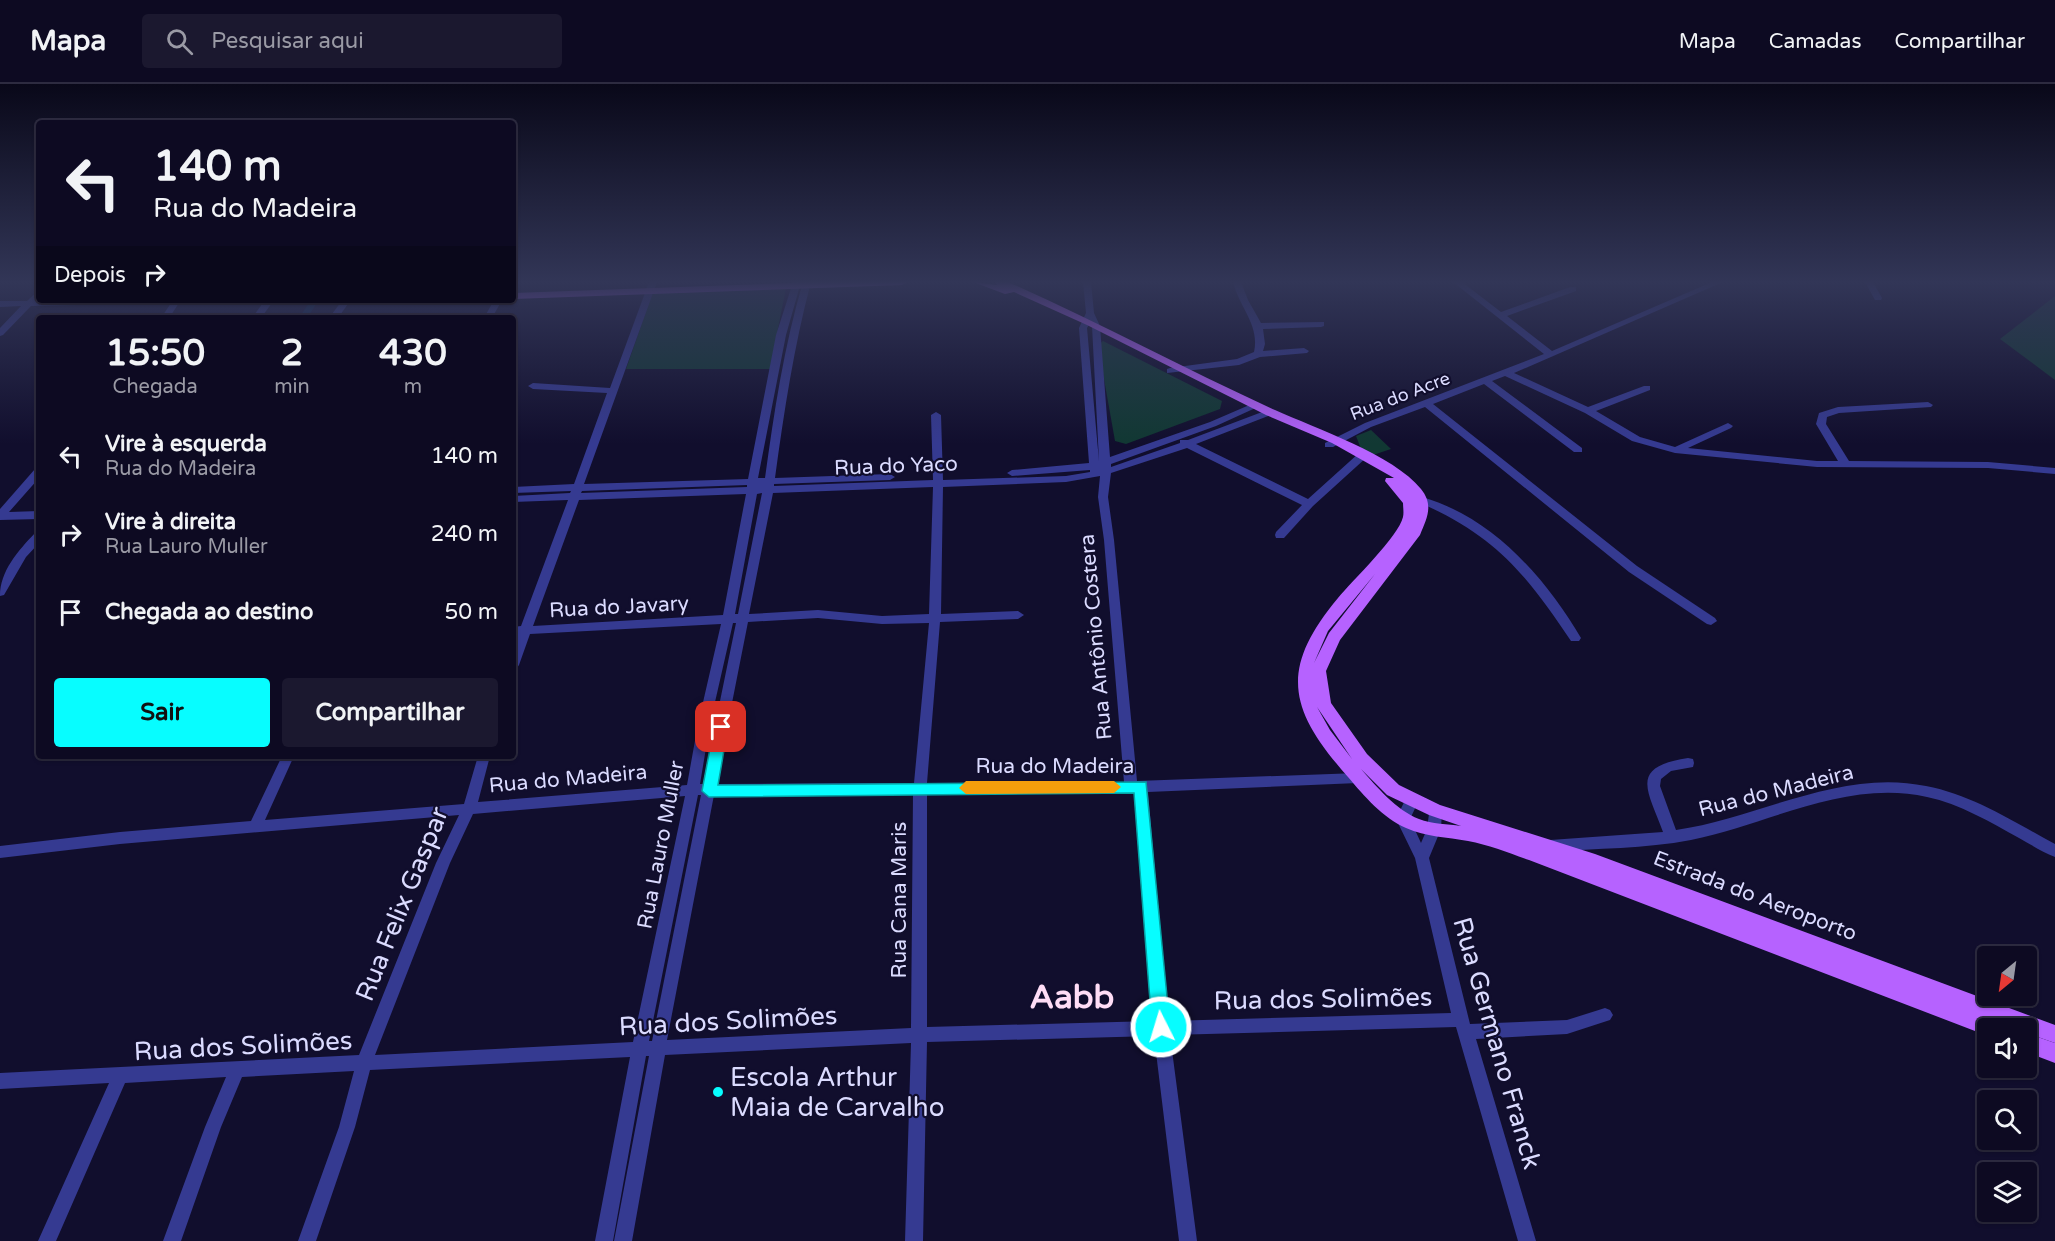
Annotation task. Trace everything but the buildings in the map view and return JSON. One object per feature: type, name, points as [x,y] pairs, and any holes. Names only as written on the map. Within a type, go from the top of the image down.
[{"type":"main road","name":"Rua Germano Franck","points":[[1108,336],[1399,475],[1422,500],[1422,515],[1413,536],[1352,602],[1332,614],[1307,657],[1304,680],[1309,707],[1328,740],[1358,778],[1403,819]]},
{"type":"main road","name":"Rua Germano Franck","points":[[1360,458],[1397,486],[1410,502],[1411,510],[1404,529],[1352,602],[1320,663],[1318,671],[1323,704],[1360,759],[1393,790],[1435,810]]},
{"type":"main road","name":"Estrada do Aeroporto","points":[[1435,810],[1500,837],[2055,1034]]},
{"type":"main road","name":"Estrada do Aeroporto","points":[[1403,819],[1434,829],[1500,837]]},
{"type":"main road","name":"Estrada do Aeroporto","points":[[1540,850],[1977,1022]]},
{"type":"main road","points":[[2037,1046],[2055,1053]]},
{"type":"street","points":[[516,648],[519,631],[577,492],[634,336]]},
{"type":"street","name":"Rua Lauro Muller","points":[[623,1241],[709,791],[753,486],[781,336]]},
{"type":"street","name":"Rua Lauro Muller","points":[[604,1241],[639,1050],[704,724],[769,486],[779,411],[794,336]]},
{"type":"street","name":"Rua Antônio Costera","points":[[1086,336],[1085,358],[1090,415],[1109,537],[1118,673],[1136,787],[1161,1027],[1188,1241]]},
{"type":"street","name":"Rua Antônio Costera","points":[[1096,336],[1102,414],[1100,472]]},
{"type":"street","points":[[1258,354],[1261,348],[1260,336]]},
{"type":"street","points":[[1527,336],[1550,354]]},
{"type":"street","name":"Rua do Acre","points":[[1332,443],[1368,425],[1506,373],[1592,336]]},
{"type":"street","points":[[1177,370],[1239,362],[1258,354],[1304,351]]},
{"type":"street","points":[[1085,358],[1097,358]]},
{"type":"street","points":[[1506,373],[1588,411],[1636,439],[1675,450],[1783,462],[1846,465],[1988,465],[2055,471]]},
{"type":"street","points":[[1485,381],[1578,450]]},
{"type":"street","points":[[532,386],[614,391]]},
{"type":"street","points":[[1588,411],[1647,388]]},
{"type":"street","points":[[1428,404],[1633,569],[1711,621]]},
{"type":"street","points":[[1846,465],[1821,424],[1822,415],[1838,410],[1928,405]]},
{"type":"street","name":"Rua do Yaco","points":[[1100,472],[1176,437],[1259,410]]},
{"type":"street","name":"Rua do Yaco","points":[[516,490],[577,492],[938,479],[1066,479],[1100,472],[1187,444],[1259,410]]},
{"type":"street","points":[[1090,415],[1102,414]]},
{"type":"street","name":"Rua Cana Maris","points":[[914,1241],[919,1035],[920,788],[935,617],[938,479],[936,415]]},
{"type":"street","points":[[1675,450],[1728,426]]},
{"type":"street","points":[[1176,437],[1309,504]]},
{"type":"street","points":[[1280,536],[1309,504],[1360,458]]},
{"type":"street","points":[[2,512],[36,474]]},
{"type":"street","name":"Rua do Yaco","points":[[516,499],[577,492]]},
{"type":"street","points":[[1422,500],[1474,524],[1496,540],[1528,573],[1575,638]]},
{"type":"street","points":[[2,512],[36,506]]},
{"type":"street","points":[[2,512],[36,515]]},
{"type":"street","points":[[0,592],[22,554],[36,539]]},
{"type":"street","points":[[14,570],[36,551]]},
{"type":"street","name":"Rua do Javary","points":[[519,631],[818,614],[882,620],[1018,615]]},
{"type":"street","points":[[255,827],[287,759]]},
{"type":"street","name":"Rua Felix Gaspar","points":[[307,1241],[346,1127],[364,1063],[466,809],[473,799],[483,759]]},
{"type":"street","points":[[1672,837],[1653,786],[1655,776],[1668,766],[1688,763]]},
{"type":"street","name":"Rua do Madeira","points":[[2,856],[120,838],[692,790],[1136,787],[1358,778]]},
{"type":"street","name":"Rua do Madeira","points":[[1540,850],[1672,837],[1708,830],[1799,802],[1885,786],[1910,788],[1943,795],[1980,811],[2055,851]]},
{"type":"street","points":[[1403,819],[1412,800]]},
{"type":"street","points":[[1422,858],[1434,829],[1435,810]]},
{"type":"street","name":"Rua Germano Franck","points":[[1403,819],[1422,858],[1463,1026],[1527,1241]]},
{"type":"street","name":"Rua dos Solimões","points":[[0,1081],[919,1035],[1161,1027],[1567,1027],[1605,1015]]},
{"type":"street","points":[[171,1241],[213,1127],[237,1070]]},
{"type":"street","points":[[47,1241],[120,1076]]},
{"type":"green space","points":[[638,336],[777,336],[770,369],[626,369]]},
{"type":"green space","points":[[2004,336],[2055,336],[2055,380],[2000,339]]},
{"type":"green space","points":[[1103,341],[1222,401],[1220,409],[1126,444],[1115,441],[1098,345]]},
{"type":"green space","points":[[1371,430],[1391,449],[1373,455],[1361,449],[1356,436]]},
{"type":"slow traffic","points":[[966,788],[1114,787]]},
{"type":"place","name":"Escola Arthur Maia de Carvalho","points":[[718,1092]]},
{"type":"district","name":"Aabb","points":[[1072,997]]},
{"type":"route","points":[[721,727],[709,791],[1141,787],[1161,1027]]}]
